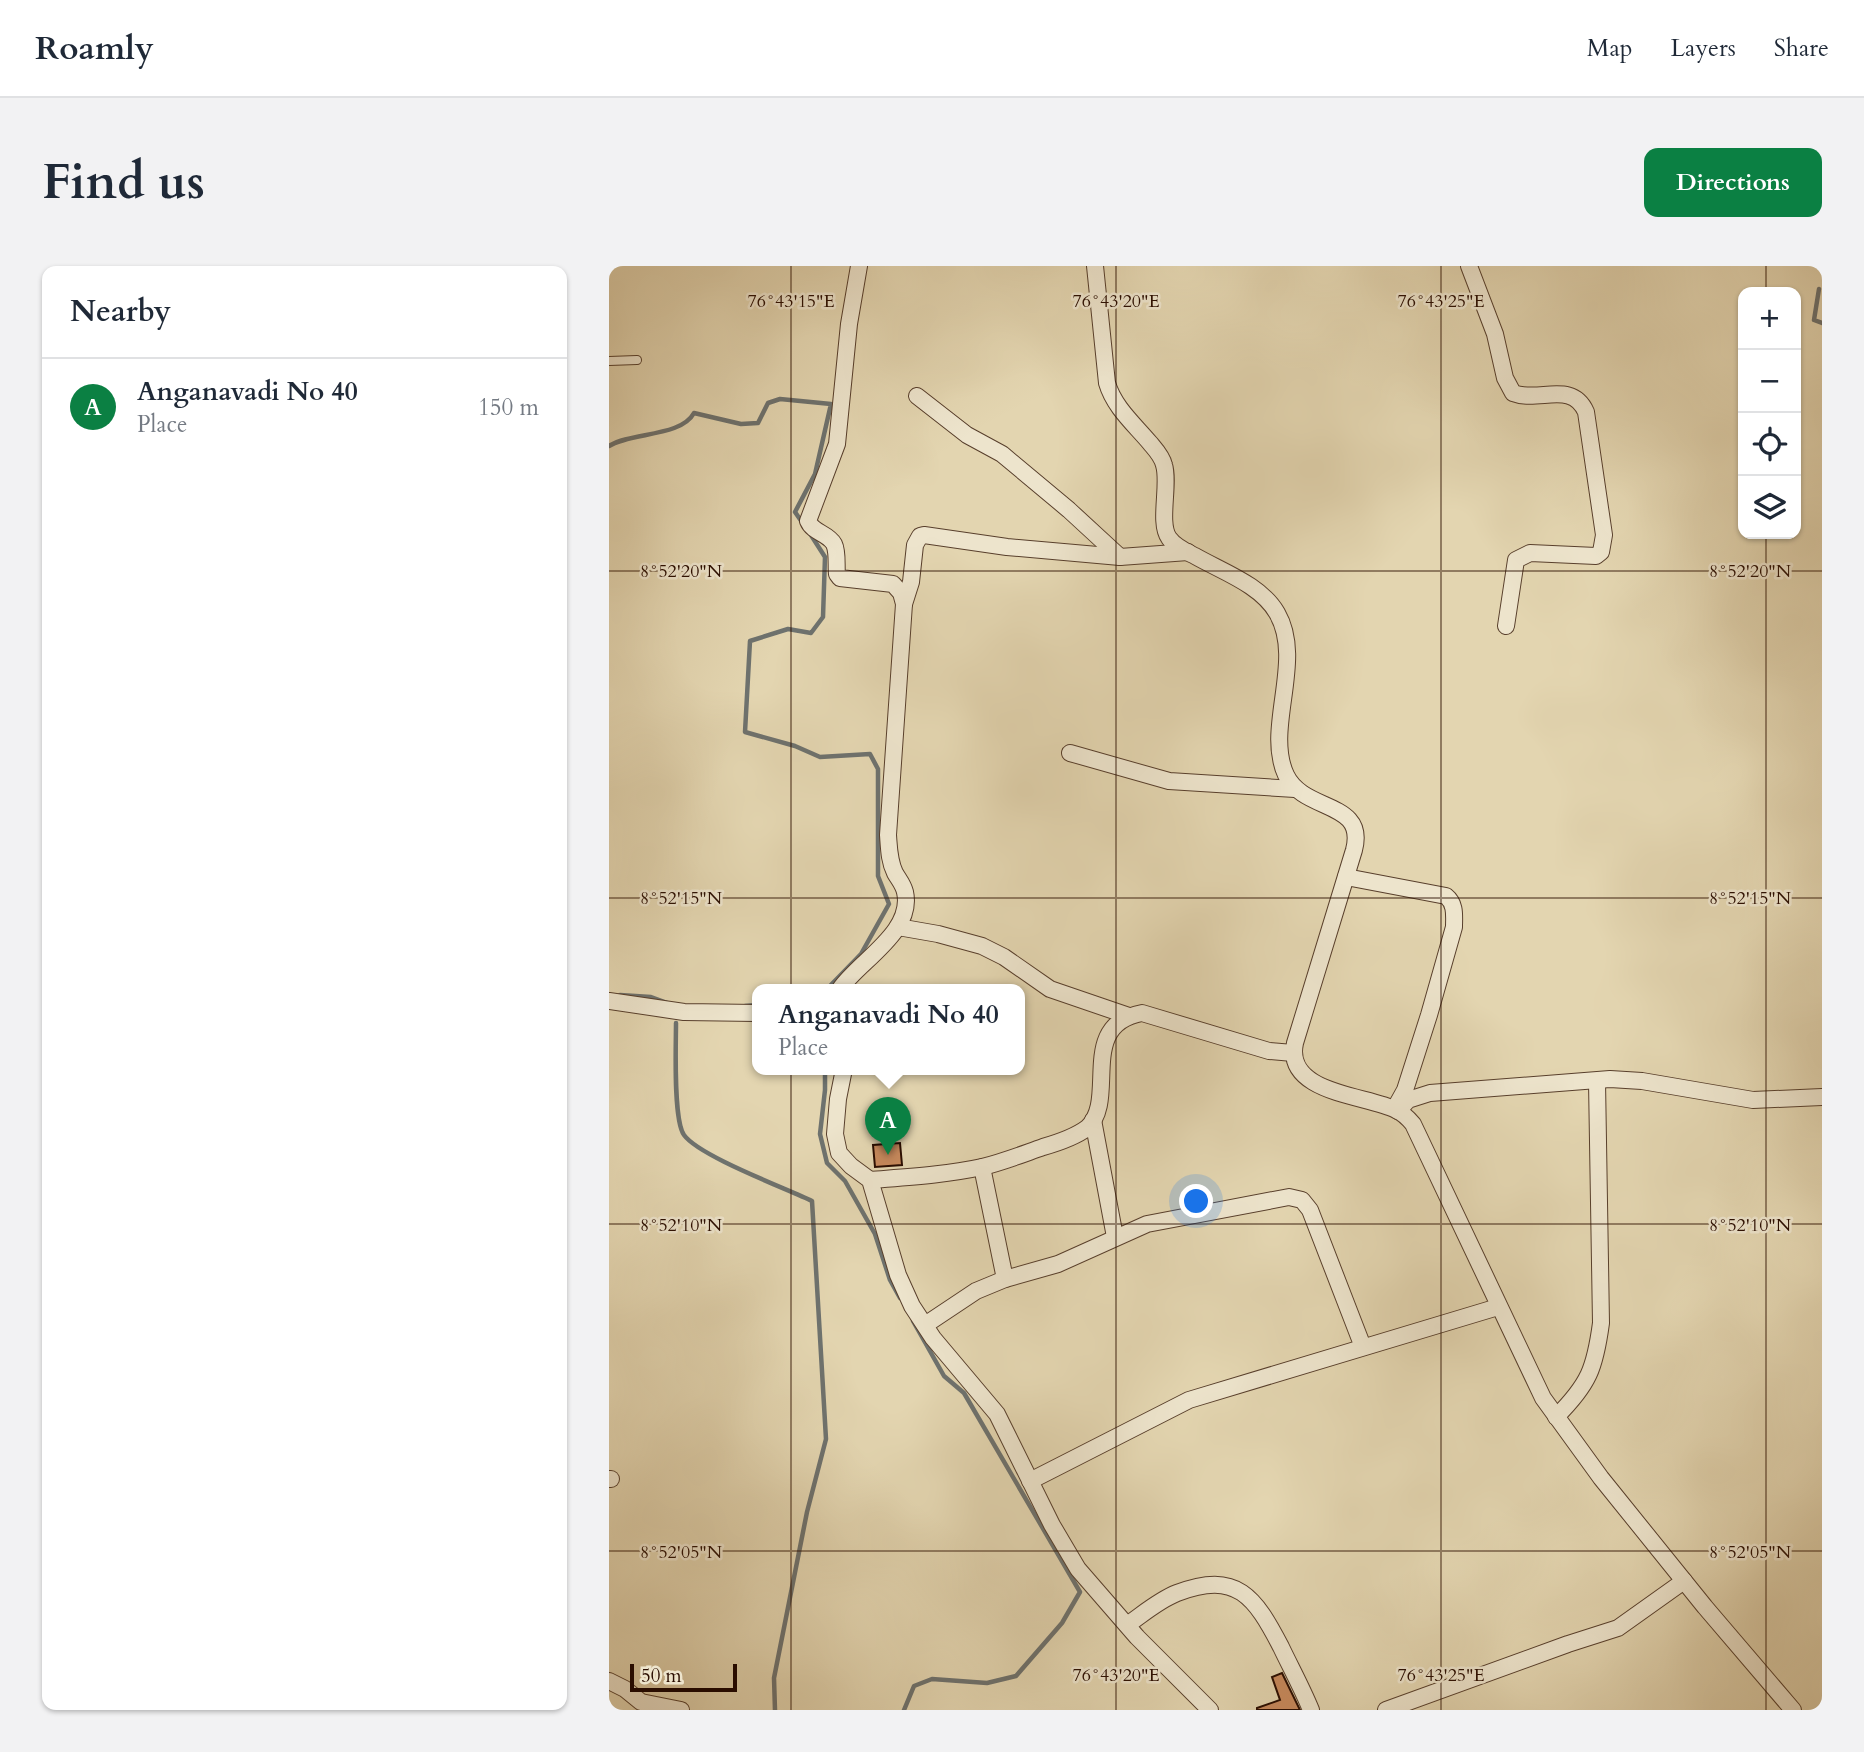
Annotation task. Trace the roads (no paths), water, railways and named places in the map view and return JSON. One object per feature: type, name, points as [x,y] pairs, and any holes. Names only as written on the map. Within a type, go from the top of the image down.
[{"type":"street","points":[[859,266],[849,324],[837,444],[809,521],[813,529],[828,537],[834,544],[837,574],[840,578],[893,584],[901,593],[904,604]]},
{"type":"street","points":[[1095,266],[1104,370],[1109,391],[1113,400],[1163,460],[1166,532],[1175,544],[1258,592],[1278,614],[1287,640],[1281,762],[1295,789],[1306,798],[1337,810],[1351,821],[1356,840],[1293,1054],[1294,1061],[1301,1071],[1320,1086],[1348,1097],[1397,1110],[1413,1124],[1543,1398],[1601,1478],[1793,1710]]},
{"type":"street","points":[[1469,266],[1495,334],[1505,378],[1513,393],[1526,397],[1560,394],[1577,397],[1583,403],[1587,412],[1604,535],[1601,552],[1596,556],[1530,553],[1516,560],[1506,626]]},
{"type":"street","points":[[917,396],[967,435],[1002,454],[1120,557]]},
{"type":"street","points":[[843,984],[898,927],[905,911],[906,894],[889,855],[888,835],[904,604],[911,582],[915,545],[920,536],[1120,557],[1188,552]]},
{"type":"street","points":[[1070,753],[1169,781],[1295,789]]},
{"type":"street","points":[[1346,877],[1447,896],[1452,903],[1454,927],[1429,1015],[1397,1110]]},
{"type":"street","points":[[898,927],[982,946],[1004,957],[1050,989],[1129,1016]]},
{"type":"street","points":[[609,1001],[684,1012],[752,1013]]},
{"type":"street","points":[[1115,1237],[1093,1120],[1105,1047],[1109,1034],[1121,1020],[1142,1013],[1269,1051],[1293,1054]]},
{"type":"street","points":[[843,1075],[835,1134],[839,1153],[870,1180],[898,1275],[912,1306],[997,1414],[1052,1525],[1078,1569],[1127,1625],[1210,1710]]},
{"type":"street","points":[[1397,1110],[1408,1100],[1430,1093],[1597,1080],[1642,1080],[1753,1100],[1822,1097]]},
{"type":"street","points":[[1556,1417],[1579,1394],[1590,1372],[1597,1350],[1601,1322],[1597,1080]]},
{"type":"street","points":[[870,1180],[944,1174],[982,1167],[1057,1142],[1080,1132],[1093,1120]]},
{"type":"street","points":[[982,1167],[1005,1279]]},
{"type":"street","points":[[925,1325],[976,1291],[1005,1279],[1058,1264],[1147,1224],[1289,1197],[1297,1198],[1310,1210],[1363,1347]]},
{"type":"street","points":[[1030,1481],[1189,1401],[1498,1307]]},
{"type":"street","points":[[1386,1710],[1618,1628],[1684,1581]]},
{"type":"street","points":[[1127,1625],[1175,1594],[1214,1585],[1235,1589],[1250,1599],[1264,1614],[1311,1710]]},
{"type":"street","points":[[609,1681],[641,1702],[681,1710]]},
{"type":"lane","points":[[609,361],[637,360]]},
{"type":"waterway","points":[[1819,289],[1814,320],[1822,323]]},
{"type":"waterway","points":[[609,446],[678,426],[688,421],[694,413],[741,424],[758,423],[768,403],[780,399],[831,404],[815,474],[795,512],[804,525]]},
{"type":"waterway","points":[[809,532],[825,557],[823,617],[811,633],[788,629],[750,641],[745,732],[795,746],[820,757],[870,754],[878,769],[878,876],[889,904],[861,954],[832,984]]},
{"type":"waterway","points":[[620,995],[651,997],[670,1004]]},
{"type":"waterway","points":[[745,1006],[752,1005]]},
{"type":"waterway","points":[[676,1023],[678,1114],[684,1135],[724,1162],[812,1201],[826,1439],[807,1512],[774,1678],[775,1710]]},
{"type":"waterway","points":[[825,1075],[820,1134],[827,1163],[845,1181],[875,1234],[890,1280],[900,1298]]},
{"type":"waterway","points":[[904,1710],[914,1686],[932,1679],[987,1683],[1016,1676],[1062,1623],[1080,1592],[964,1393],[944,1376],[913,1321]]},
{"type":"place","name":"Anganavadi No 40","points":[[888,1155]]}]
